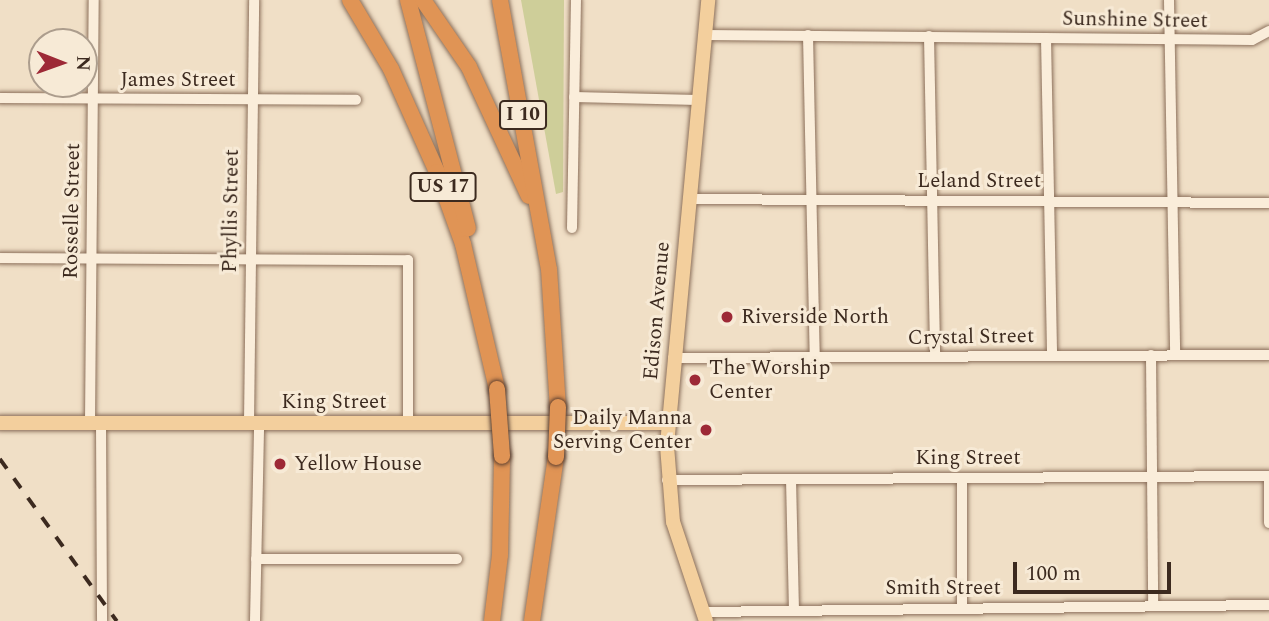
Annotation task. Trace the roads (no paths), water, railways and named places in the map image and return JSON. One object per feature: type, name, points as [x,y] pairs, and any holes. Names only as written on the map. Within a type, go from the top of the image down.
[{"type":"highway","name":"US 17","points":[[350,0],[391,69],[438,172],[463,244],[497,389]]},
{"type":"highway","points":[[408,0],[477,266],[497,389],[502,456],[500,555],[492,621]]},
{"type":"highway","points":[[423,0],[470,67],[542,231]]},
{"type":"highway","name":"I 10","points":[[500,0],[542,231],[555,321],[558,407],[556,457],[532,621]]},
{"type":"main road","name":"Edison Avenue","points":[[704,616],[679,546],[667,480],[673,358],[708,0]]},
{"type":"main road","name":"King Street","points":[[0,423],[668,423]]},
{"type":"street","name":"Rosselle Street","points":[[94,0],[91,256],[102,621]]},
{"type":"street","name":"Phyllis Street","points":[[254,0],[249,258],[254,423],[255,621]]},
{"type":"street","points":[[572,228],[576,0]]},
{"type":"street","points":[[1169,0],[1175,355]]},
{"type":"street","name":"Sunshine Street","points":[[705,35],[1252,40],[1269,32]]},
{"type":"street","points":[[808,35],[815,357]]},
{"type":"street","points":[[929,36],[935,357]]},
{"type":"street","points":[[1045,38],[1052,355]]},
{"type":"street","points":[[573,97],[698,100]]},
{"type":"street","name":"James Street","points":[[0,98],[356,100]]},
{"type":"street","name":"Leland Street","points":[[689,199],[1269,203]]},
{"type":"street","points":[[0,258],[91,256],[408,260],[408,424]]},
{"type":"street","points":[[1151,355],[1153,606]]},
{"type":"street","name":"Crystal Street","points":[[673,358],[1269,355]]},
{"type":"street","points":[[1269,476],[1269,523]]},
{"type":"street","name":"King Street","points":[[667,480],[1269,476]]},
{"type":"street","points":[[791,479],[793,609]]},
{"type":"street","points":[[962,479],[962,607]]},
{"type":"street","points":[[256,559],[457,559]]},
{"type":"street","name":"Smith Street","points":[[704,616],[793,609],[1269,605]]},
{"type":"street","points":[[1001,607],[1001,621]]},
{"type":"railway","points":[[0,459],[117,621]]},
{"type":"place","name":"Riverside North","points":[[727,317]]},
{"type":"place","name":"The Worship Center","points":[[695,380]]},
{"type":"place","name":"Daily Manna Serving Center","points":[[706,430]]},
{"type":"place","name":"Yellow House","points":[[280,464]]}]
